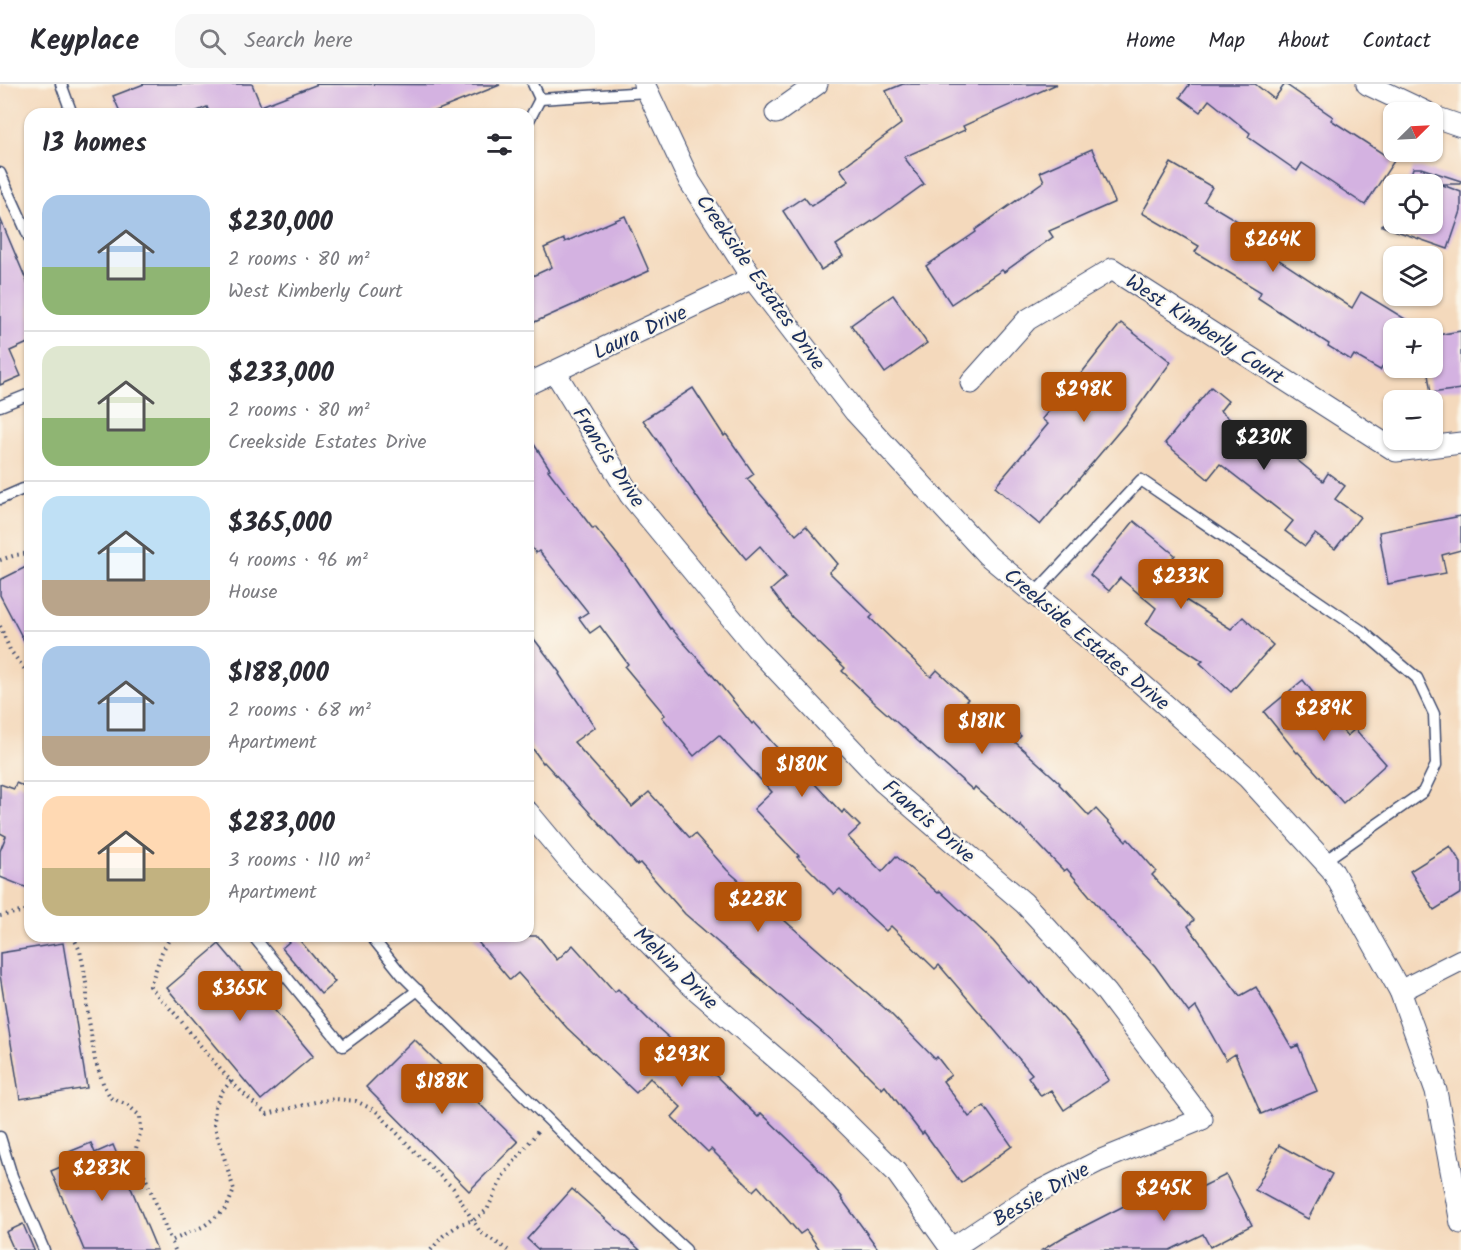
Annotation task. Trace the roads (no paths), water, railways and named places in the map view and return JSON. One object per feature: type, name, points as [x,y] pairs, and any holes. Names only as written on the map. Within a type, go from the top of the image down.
[{"type":"street","points":[[776,113],[817,84]]},
{"type":"street","points":[[1368,84],[1405,102]]},
{"type":"street","name":"Creekside Estates Drive","points":[[645,88],[690,182],[752,278],[855,412],[987,555],[1118,663],[1248,778],[1332,870],[1400,991],[1436,1091],[1461,1223]]},
{"type":"street","points":[[1443,120],[1461,126]]},
{"type":"street","name":"West Kimberly Court","points":[[971,383],[1027,320],[1112,269],[1396,451],[1461,443]]},
{"type":"street","name":"Laura Drive","points":[[534,381],[752,278]]},
{"type":"street","name":"Francis Drive","points":[[555,372],[630,495],[756,648],[884,782],[1023,903],[1106,992],[1202,1119]]},
{"type":"street","name":"Melvin Drive","points":[[534,819],[573,866],[686,981],[813,1090],[896,1172],[952,1249]]},
{"type":"street","points":[[1400,991],[1461,960]]},
{"type":"street","name":"Bessie Drive","points":[[952,1249],[1035,1194],[1099,1161],[1202,1119]]},
{"type":"lane","points":[[61,84],[70,108]]},
{"type":"lane","points":[[533,84],[540,99]]},
{"type":"lane","points":[[540,99],[645,88]]},
{"type":"lane","points":[[534,110],[540,99]]},
{"type":"lane","points":[[0,173],[24,226]]},
{"type":"lane","points":[[0,406],[24,396]]},
{"type":"lane","points":[[1034,594],[1141,480],[1362,631],[1417,678],[1434,714],[1436,765],[1423,792],[1323,862]]},
{"type":"lane","points":[[0,499],[24,489]]},
{"type":"lane","points":[[259,942],[343,1046],[418,990]]},
{"type":"lane","points":[[376,942],[403,976],[548,1119],[686,1250]]},
{"type":"lane","points":[[0,1137],[12,1176],[44,1250]]}]
